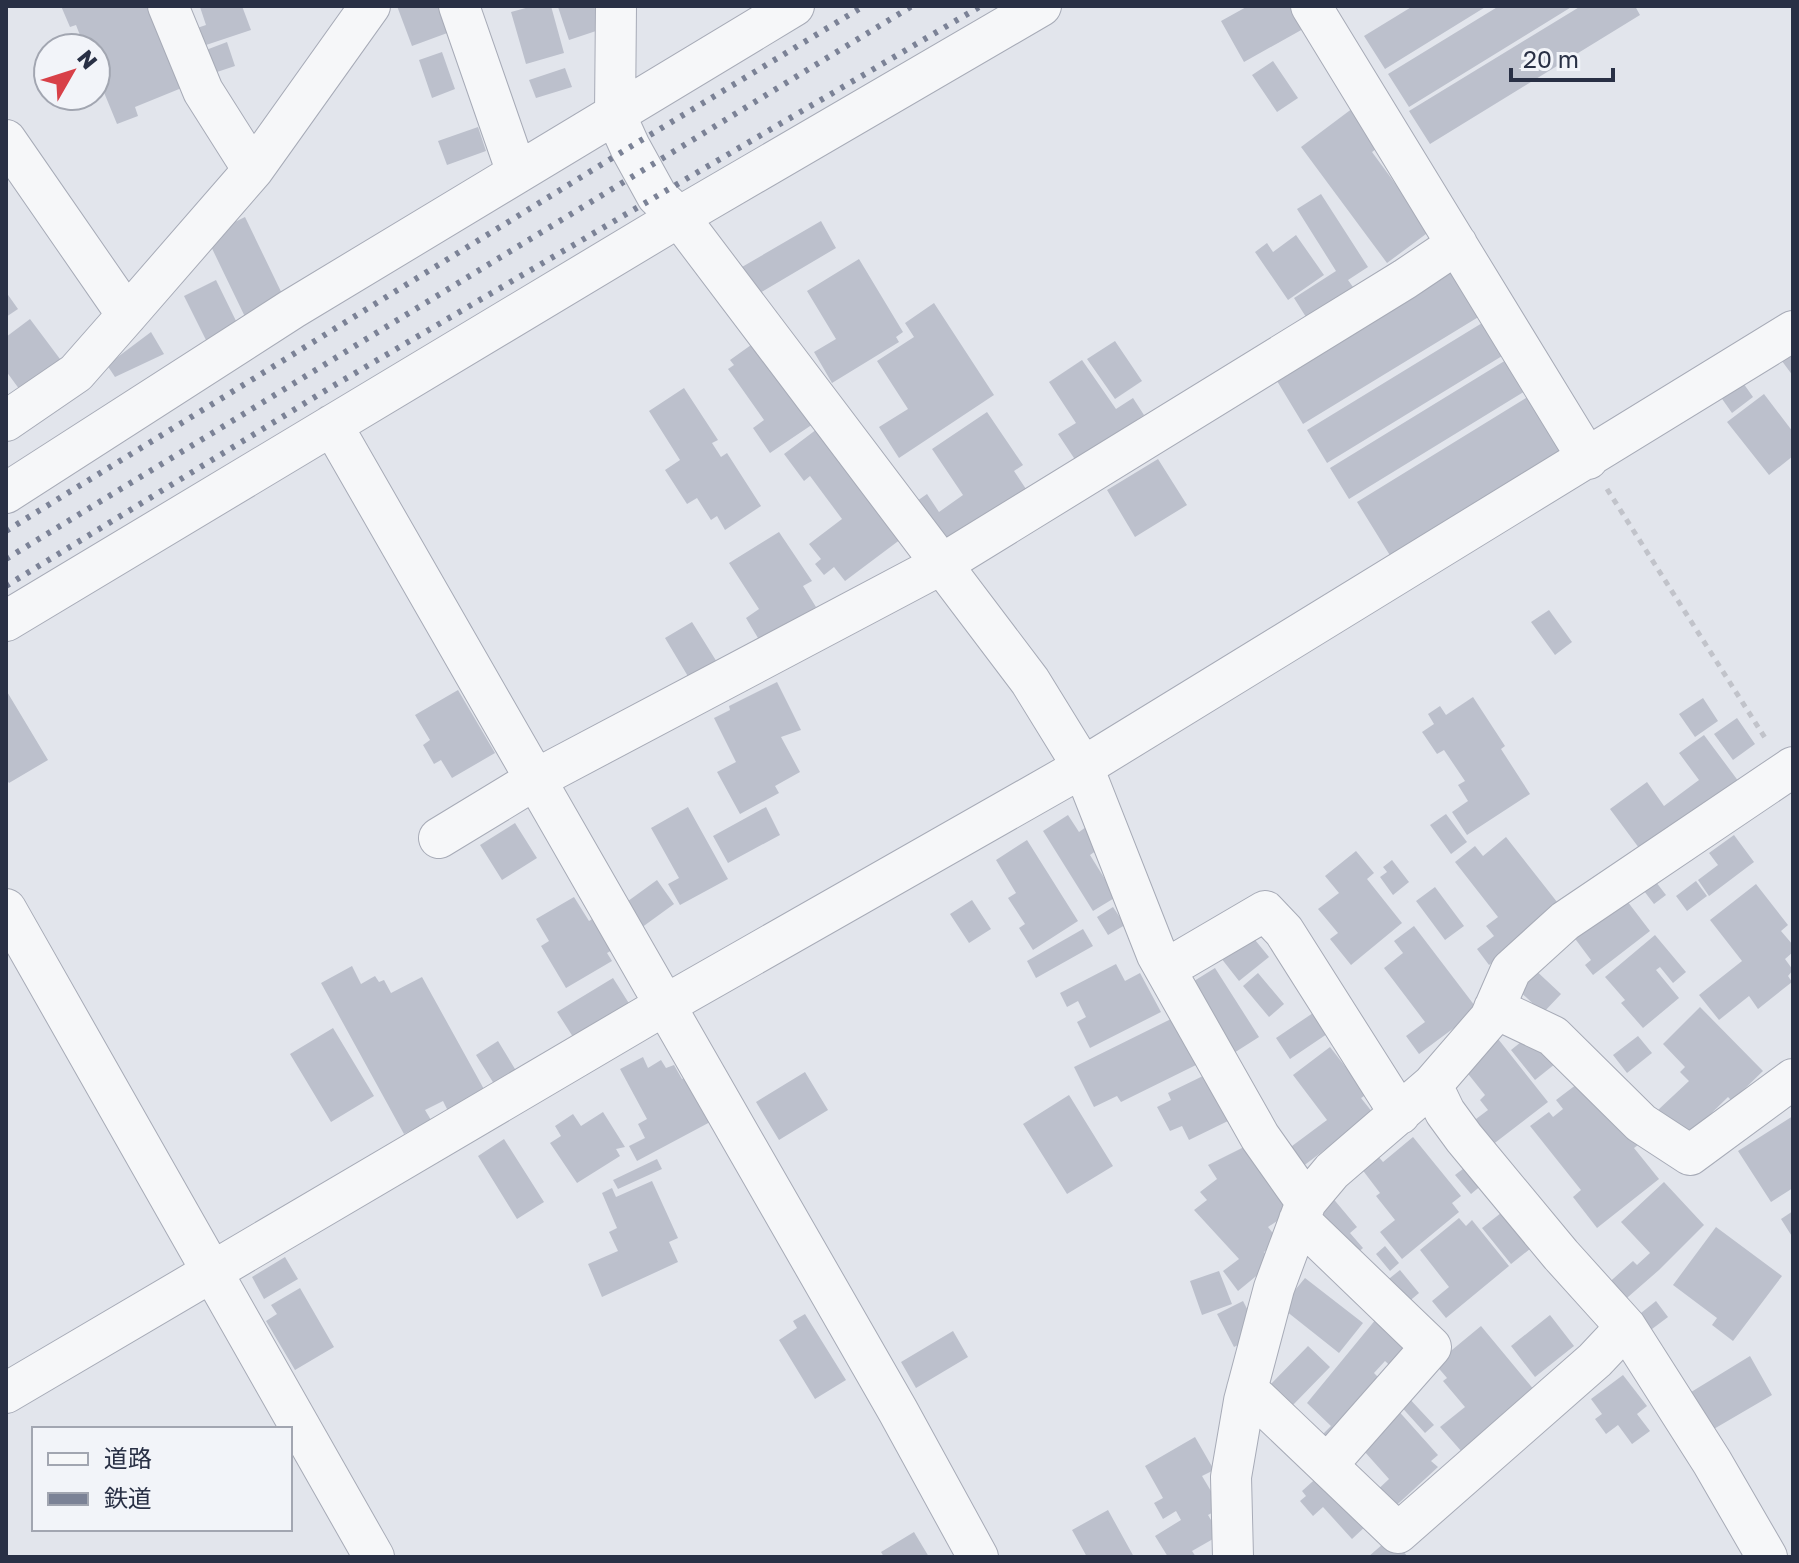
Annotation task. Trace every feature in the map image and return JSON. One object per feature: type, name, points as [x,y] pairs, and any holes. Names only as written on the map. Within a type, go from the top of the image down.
[{"type":"street","points":[[168,6],[203,91],[253,170]]},
{"type":"street","points":[[6,421],[76,373],[127,315],[253,170],[370,6]]},
{"type":"street","points":[[459,6],[517,173]]},
{"type":"street","points":[[616,6],[615,114],[657,196],[679,217],[1030,681],[1083,767],[1157,955],[1302,1211],[1431,1347],[1327,1465]]},
{"type":"street","points":[[6,493],[292,309],[794,6]]},
{"type":"street","points":[[6,621],[679,217],[1041,6]]},
{"type":"street","points":[[1311,6],[1588,459]]},
{"type":"street","points":[[6,140],[127,315]]},
{"type":"street","points":[[439,838],[536,779],[942,564],[1457,244]]},
{"type":"street","points":[[6,1393],[665,1005],[1083,767],[1793,331]]},
{"type":"street","points":[[332,425],[898,1411],[978,1557]]},
{"type":"street","points":[[1233,1557],[1231,1477],[1247,1389],[1274,1288],[1302,1211],[1332,1171],[1432,1085],[1490,1018],[1511,970],[1565,921],[1789,769]]},
{"type":"street","points":[[1166,969],[1265,911],[1284,931],[1400,1114]]},
{"type":"street","points":[[7,912],[374,1557]]},
{"type":"street","points":[[1494,1008],[1553,1036],[1641,1123],[1690,1155],[1793,1079]]},
{"type":"street","points":[[1432,1085],[1445,1112],[1464,1138],[1561,1255],[1626,1327],[1712,1462],[1767,1557]]},
{"type":"street","points":[[1247,1389],[1398,1533],[1595,1360],[1626,1327]]},
{"type":"path","points":[[1588,459],[1789,769]]},
{"type":"building","points":[[61,6],[164,6],[189,85],[135,107],[138,116],[117,124],[112,112],[112,32],[79,32],[76,25],[70,27]]},
{"type":"building","points":[[242,6],[251,30],[203,46],[197,28],[206,25],[200,7]]},
{"type":"building","points":[[397,6],[440,6],[450,32],[412,46]]},
{"type":"building","points":[[533,6],[551,6],[564,53],[526,64],[511,12]]},
{"type":"building","points":[[594,6],[602,29],[569,40],[558,7]]},
{"type":"building","points":[[1248,6],[1303,6],[1312,24],[1244,62],[1221,21]]},
{"type":"building","points":[[1413,6],[1487,6],[1385,69],[1364,36]]},
{"type":"building","points":[[1499,6],[1573,6],[1409,107],[1388,74]]},
{"type":"building","points":[[1581,6],[1635,6],[1640,15],[1430,144],[1409,111]]},
{"type":"building","points":[[227,42],[235,66],[214,73],[206,50]]},
{"type":"building","points":[[442,52],[455,89],[432,98],[419,60]]},
{"type":"building","points":[[1273,61],[1298,98],[1277,112],[1252,75]]},
{"type":"building","points":[[565,68],[572,87],[536,98],[529,80]]},
{"type":"building","points":[[1353,108],[1381,145],[1372,152],[1430,231],[1387,263],[1301,147]]},
{"type":"building","points":[[478,127],[486,151],[447,165],[438,141]]},
{"type":"building","points":[[1321,194],[1368,267],[1348,280],[1358,294],[1311,325],[1294,298],[1336,271],[1297,209]]},
{"type":"building","points":[[245,217],[287,304],[248,323],[206,236]]},
{"type":"building","points":[[821,221],[836,248],[758,294],[742,267]]},
{"type":"building","points":[[1296,235],[1324,275],[1288,300],[1255,252],[1267,243],[1273,252]]},
{"type":"building","points":[[859,259],[903,332],[896,337],[899,342],[832,383],[814,352],[836,339],[807,291]]},
{"type":"building","points":[[1452,260],[1485,313],[1303,424],[1271,371]]},
{"type":"building","points":[[216,280],[238,325],[206,340],[184,296]]},
{"type":"building","points":[[6,292],[18,309],[6,317]]},
{"type":"building","points":[[934,303],[994,395],[899,458],[879,427],[908,409],[877,361],[914,337],[905,323]]},
{"type":"building","points":[[30,319],[66,367],[25,397],[6,371],[6,337]]},
{"type":"building","points":[[1487,320],[1507,353],[1327,463],[1307,430]]},
{"type":"building","points":[[151,332],[164,354],[115,377],[107,365]]},
{"type":"building","points":[[758,340],[816,422],[770,453],[753,428],[764,420],[728,369],[734,365],[730,360]]},
{"type":"building","points":[[1115,341],[1142,381],[1115,399],[1087,359]]},
{"type":"building","points":[[1793,346],[1793,376],[1779,357]]},
{"type":"building","points":[[1511,357],[1530,388],[1349,499],[1330,468]]},
{"type":"building","points":[[1082,360],[1116,409],[1133,398],[1144,415],[1076,461],[1058,434],[1076,423],[1049,382]]},
{"type":"building","points":[[1741,380],[1753,397],[1732,413],[1720,396]]},
{"type":"building","points":[[684,388],[718,440],[712,443],[721,457],[727,453],[761,506],[725,530],[717,516],[711,520],[697,498],[687,504],[665,470],[680,460],[649,411]]},
{"type":"building","points":[[1534,393],[1568,449],[1391,557],[1357,502]]},
{"type":"building","points":[[1764,394],[1793,432],[1793,456],[1769,475],[1727,422]]},
{"type":"building","points":[[987,412],[1023,465],[1014,471],[1026,489],[946,544],[917,501],[927,494],[939,512],[963,495],[932,449]]},
{"type":"building","points":[[825,423],[901,539],[845,581],[834,567],[824,575],[815,564],[821,559],[809,544],[842,519],[810,476],[804,481],[784,454]]},
{"type":"building","points":[[1158,459],[1187,505],[1135,537],[1107,490]]},
{"type":"building","points":[[779,532],[812,581],[803,586],[816,607],[761,643],[746,618],[759,609],[729,563]]},
{"type":"building","points":[[1549,610],[1572,642],[1555,655],[1531,622]]},
{"type":"building","points":[[692,622],[720,667],[692,683],[665,638]]},
{"type":"building","points":[[777,682],[801,730],[781,737],[800,772],[775,786],[779,793],[740,814],[717,772],[736,762],[714,718],[730,710],[729,706]]},
{"type":"building","points":[[6,690],[48,760],[9,783],[6,779]]},
{"type":"building","points":[[458,690],[495,753],[452,778],[441,760],[434,764],[423,745],[430,740],[415,715]]},
{"type":"building","points":[[1473,697],[1505,746],[1501,749],[1530,794],[1467,835],[1452,812],[1468,801],[1458,785],[1465,781],[1444,750],[1437,754],[1422,732],[1434,724],[1428,714],[1440,706],[1446,715]]},
{"type":"building","points":[[1703,698],[1718,721],[1695,737],[1679,714]]},
{"type":"building","points":[[1737,718],[1755,744],[1733,760],[1714,734]]},
{"type":"building","points":[[1704,735],[1739,782],[1642,852],[1610,809],[1647,782],[1664,806],[1699,780],[1679,753]]},
{"type":"building","points":[[688,807],[728,879],[680,905],[668,884],[679,878],[651,828]]},
{"type":"building","points":[[766,807],[780,835],[728,863],[713,836]]},
{"type":"building","points":[[1446,814],[1467,842],[1451,854],[1430,825]]},
{"type":"building","points":[[1068,815],[1079,832],[1086,827],[1100,848],[1090,855],[1116,897],[1093,911],[1043,831]]},
{"type":"building","points":[[515,823],[537,858],[502,880],[480,845]]},
{"type":"building","points":[[1734,835],[1754,862],[1709,896],[1698,880],[1718,865],[1709,853]]},
{"type":"building","points":[[1506,837],[1561,907],[1489,965],[1477,949],[1494,936],[1486,926],[1498,917],[1455,862],[1475,846],[1483,856]]},
{"type":"building","points":[[1027,840],[1078,921],[1033,950],[1019,928],[1025,924],[1008,898],[1016,893],[996,860]]},
{"type":"building","points":[[1356,851],[1374,873],[1367,879],[1402,923],[1351,965],[1330,939],[1338,933],[1318,909],[1339,893],[1325,876]]},
{"type":"building","points":[[1392,860],[1409,882],[1393,895],[1380,877],[1387,872],[1383,867]]},
{"type":"building","points":[[657,880],[674,904],[641,928],[624,904]]},
{"type":"building","points":[[1696,881],[1707,896],[1687,911],[1676,896]]},
{"type":"building","points":[[1656,882],[1666,895],[1654,904],[1644,891]]},
{"type":"building","points":[[1756,884],[1788,925],[1781,931],[1793,945],[1793,952],[1785,959],[1793,970],[1788,976],[1792,982],[1758,1009],[1749,996],[1719,1020],[1699,995],[1742,961],[1710,920]]},
{"type":"building","points":[[1435,887],[1464,926],[1445,940],[1416,901]]},
{"type":"building","points":[[1621,893],[1650,931],[1593,975],[1585,965],[1591,960],[1570,932]]},
{"type":"building","points":[[574,897],[589,921],[594,918],[614,949],[607,953],[612,961],[566,988],[541,946],[549,941],[536,919]]},
{"type":"building","points":[[972,900],[991,929],[969,943],[950,914]]},
{"type":"building","points":[[1113,907],[1125,925],[1108,935],[1097,917]]},
{"type":"building","points":[[1414,926],[1478,1010],[1419,1054],[1406,1036],[1425,1022],[1384,968],[1403,953],[1394,941]]},
{"type":"building","points":[[1083,929],[1093,946],[1036,978],[1027,961]]},
{"type":"building","points":[[1251,935],[1269,957],[1239,981],[1221,958]]},
{"type":"building","points":[[1655,935],[1686,972],[1673,983],[1660,967],[1656,970],[1679,998],[1643,1028],[1621,1003],[1625,1000],[1605,977]]},
{"type":"building","points":[[1116,964],[1125,981],[1140,973],[1161,1012],[1090,1048],[1077,1022],[1086,1017],[1078,1001],[1067,1007],[1060,993]]},
{"type":"building","points":[[352,966],[361,984],[375,976],[379,982],[384,980],[391,993],[422,977],[485,1091],[448,1111],[443,1101],[425,1110],[431,1120],[404,1134],[321,983]]},
{"type":"building","points":[[1531,966],[1561,994],[1543,1013],[1513,985]]},
{"type":"building","points":[[1215,968],[1259,1037],[1226,1058],[1197,996],[1202,993],[1194,981]]},
{"type":"building","points":[[1258,973],[1284,1004],[1269,1017],[1243,986]]},
{"type":"building","points":[[613,978],[630,1005],[575,1040],[557,1012]]},
{"type":"building","points":[[1700,1007],[1763,1071],[1732,1101],[1728,1097],[1686,1138],[1658,1110],[1689,1081],[1680,1072],[1685,1067],[1663,1044]]},
{"type":"building","points":[[1313,1013],[1327,1034],[1290,1059],[1276,1038]]},
{"type":"building","points":[[1173,1018],[1196,1065],[1121,1102],[1117,1096],[1094,1107],[1074,1067]]},
{"type":"building","points":[[333,1028],[374,1096],[331,1122],[290,1054]]},
{"type":"building","points":[[1531,1034],[1555,1064],[1535,1080],[1511,1050]]},
{"type":"building","points":[[1495,1035],[1548,1102],[1483,1152],[1464,1128],[1488,1110],[1480,1100],[1485,1095],[1465,1070],[1485,1055],[1479,1048]]},
{"type":"building","points":[[1638,1036],[1652,1053],[1627,1073],[1613,1055]]},
{"type":"building","points":[[498,1041],[518,1074],[496,1087],[476,1055]]},
{"type":"building","points":[[1330,1047],[1355,1079],[1370,1092],[1361,1098],[1373,1113],[1302,1167],[1288,1149],[1327,1120],[1293,1075]]},
{"type":"building","points":[[643,1057],[648,1068],[661,1060],[666,1068],[674,1065],[682,1079],[688,1076],[712,1121],[637,1161],[629,1146],[645,1138],[638,1124],[647,1119],[620,1069]]},
{"type":"building","points":[[805,1072],[828,1110],[779,1140],[756,1102]]},
{"type":"building","points":[[1205,1075],[1228,1121],[1189,1140],[1182,1126],[1170,1131],[1157,1107],[1171,1100],[1168,1093]]},
{"type":"building","points":[[1585,1078],[1638,1145],[1634,1148],[1659,1179],[1597,1228],[1573,1197],[1581,1190],[1530,1126],[1549,1112],[1553,1117],[1563,1109],[1556,1100]]},
{"type":"building","points":[[1069,1095],[1113,1166],[1067,1194],[1023,1124]]},
{"type":"building","points":[[603,1112],[625,1147],[616,1149],[620,1156],[577,1183],[550,1143],[561,1136],[555,1126],[573,1114],[581,1126]]},
{"type":"building","points":[[1793,1116],[1793,1188],[1771,1202],[1738,1151]]},
{"type":"building","points":[[1413,1137],[1461,1196],[1452,1203],[1459,1212],[1402,1259],[1380,1232],[1395,1220],[1376,1196],[1380,1193],[1361,1168],[1377,1155],[1383,1162]]},
{"type":"building","points":[[504,1139],[544,1202],[517,1219],[478,1156]]},
{"type":"building","points":[[1252,1143],[1292,1211],[1268,1227],[1279,1241],[1264,1252],[1272,1263],[1238,1291],[1223,1271],[1239,1259],[1194,1210],[1207,1200],[1200,1192],[1217,1179],[1208,1165]]},
{"type":"building","points":[[657,1159],[662,1169],[618,1189],[613,1180]]},
{"type":"building","points":[[1468,1165],[1483,1184],[1471,1194],[1455,1175]]},
{"type":"building","points":[[652,1181],[678,1238],[669,1242],[678,1262],[602,1297],[588,1264],[618,1251],[609,1232],[617,1228],[602,1193],[612,1188],[616,1197]]},
{"type":"building","points":[[1664,1182],[1704,1225],[1620,1304],[1604,1287],[1633,1261],[1637,1265],[1650,1253],[1621,1222]]},
{"type":"building","points":[[1331,1196],[1357,1227],[1350,1233],[1363,1248],[1350,1259],[1311,1212]]},
{"type":"building","points":[[1511,1205],[1540,1241],[1511,1264],[1482,1228]]},
{"type":"building","points":[[1793,1211],[1793,1238],[1781,1219]]},
{"type":"building","points":[[1459,1218],[1466,1226],[1472,1220],[1509,1266],[1446,1318],[1432,1301],[1449,1287],[1420,1250]]},
{"type":"building","points":[[1716,1227],[1782,1276],[1733,1341],[1712,1325],[1717,1318],[1673,1285]]},
{"type":"building","points":[[1385,1246],[1399,1263],[1390,1271],[1376,1254]]},
{"type":"building","points":[[285,1257],[298,1279],[264,1299],[252,1277]]},
{"type":"building","points":[[1400,1270],[1419,1293],[1399,1310],[1380,1286]]},
{"type":"building","points":[[1219,1271],[1232,1304],[1202,1315],[1190,1281]]},
{"type":"building","points":[[1305,1278],[1363,1323],[1339,1353],[1281,1307]]},
{"type":"building","points":[[300,1288],[334,1347],[295,1370],[266,1321],[277,1314],[271,1305]]},
{"type":"building","points":[[1243,1301],[1257,1328],[1248,1340],[1234,1347],[1217,1314]]},
{"type":"building","points":[[1656,1301],[1668,1317],[1648,1332],[1636,1317]]},
{"type":"building","points":[[1381,1313],[1420,1352],[1399,1374],[1385,1361],[1374,1373],[1388,1387],[1326,1450],[1317,1440],[1331,1426],[1307,1403]]},
{"type":"building","points":[[805,1314],[846,1380],[815,1399],[779,1340],[797,1328],[793,1321]]},
{"type":"building","points":[[1550,1315],[1574,1346],[1535,1377],[1511,1346]]},
{"type":"building","points":[[1481,1326],[1535,1391],[1462,1452],[1440,1427],[1465,1407],[1443,1381],[1447,1378],[1435,1364]]},
{"type":"building","points":[[953,1331],[968,1357],[916,1388],[901,1362]]},
{"type":"building","points":[[1308,1346],[1330,1367],[1291,1407],[1269,1386]]},
{"type":"building","points":[[1750,1356],[1772,1395],[1707,1433],[1683,1397]]},
{"type":"building","points":[[1623,1375],[1647,1406],[1637,1414],[1650,1431],[1632,1444],[1618,1425],[1606,1434],[1595,1419],[1602,1414],[1591,1399]]},
{"type":"building","points":[[1406,1395],[1434,1425],[1425,1433],[1397,1402]]},
{"type":"building","points":[[1395,1407],[1438,1455],[1431,1461],[1438,1467],[1388,1513],[1372,1495],[1389,1479],[1356,1442]]},
{"type":"building","points":[[1195,1437],[1214,1470],[1202,1476],[1221,1508],[1208,1515],[1220,1535],[1192,1551],[1196,1557],[1168,1557],[1155,1536],[1181,1520],[1176,1511],[1163,1519],[1154,1503],[1163,1498],[1145,1466]]},
{"type":"building","points":[[1322,1473],[1368,1524],[1352,1539],[1323,1507],[1313,1516],[1300,1501],[1306,1496],[1302,1491]]},
{"type":"building","points":[[1108,1510],[1134,1557],[1087,1557],[1072,1530]]},
{"type":"building","points":[[914,1532],[929,1557],[884,1557],[881,1552]]},
{"type":"building","points":[[1391,1537],[1408,1557],[1368,1557]]},
{"type":"railway","points":[[6,531],[864,6]]},
{"type":"railway","points":[[6,559],[912,6]]},
{"type":"railway","points":[[6,586],[328,389],[981,6]]}]
